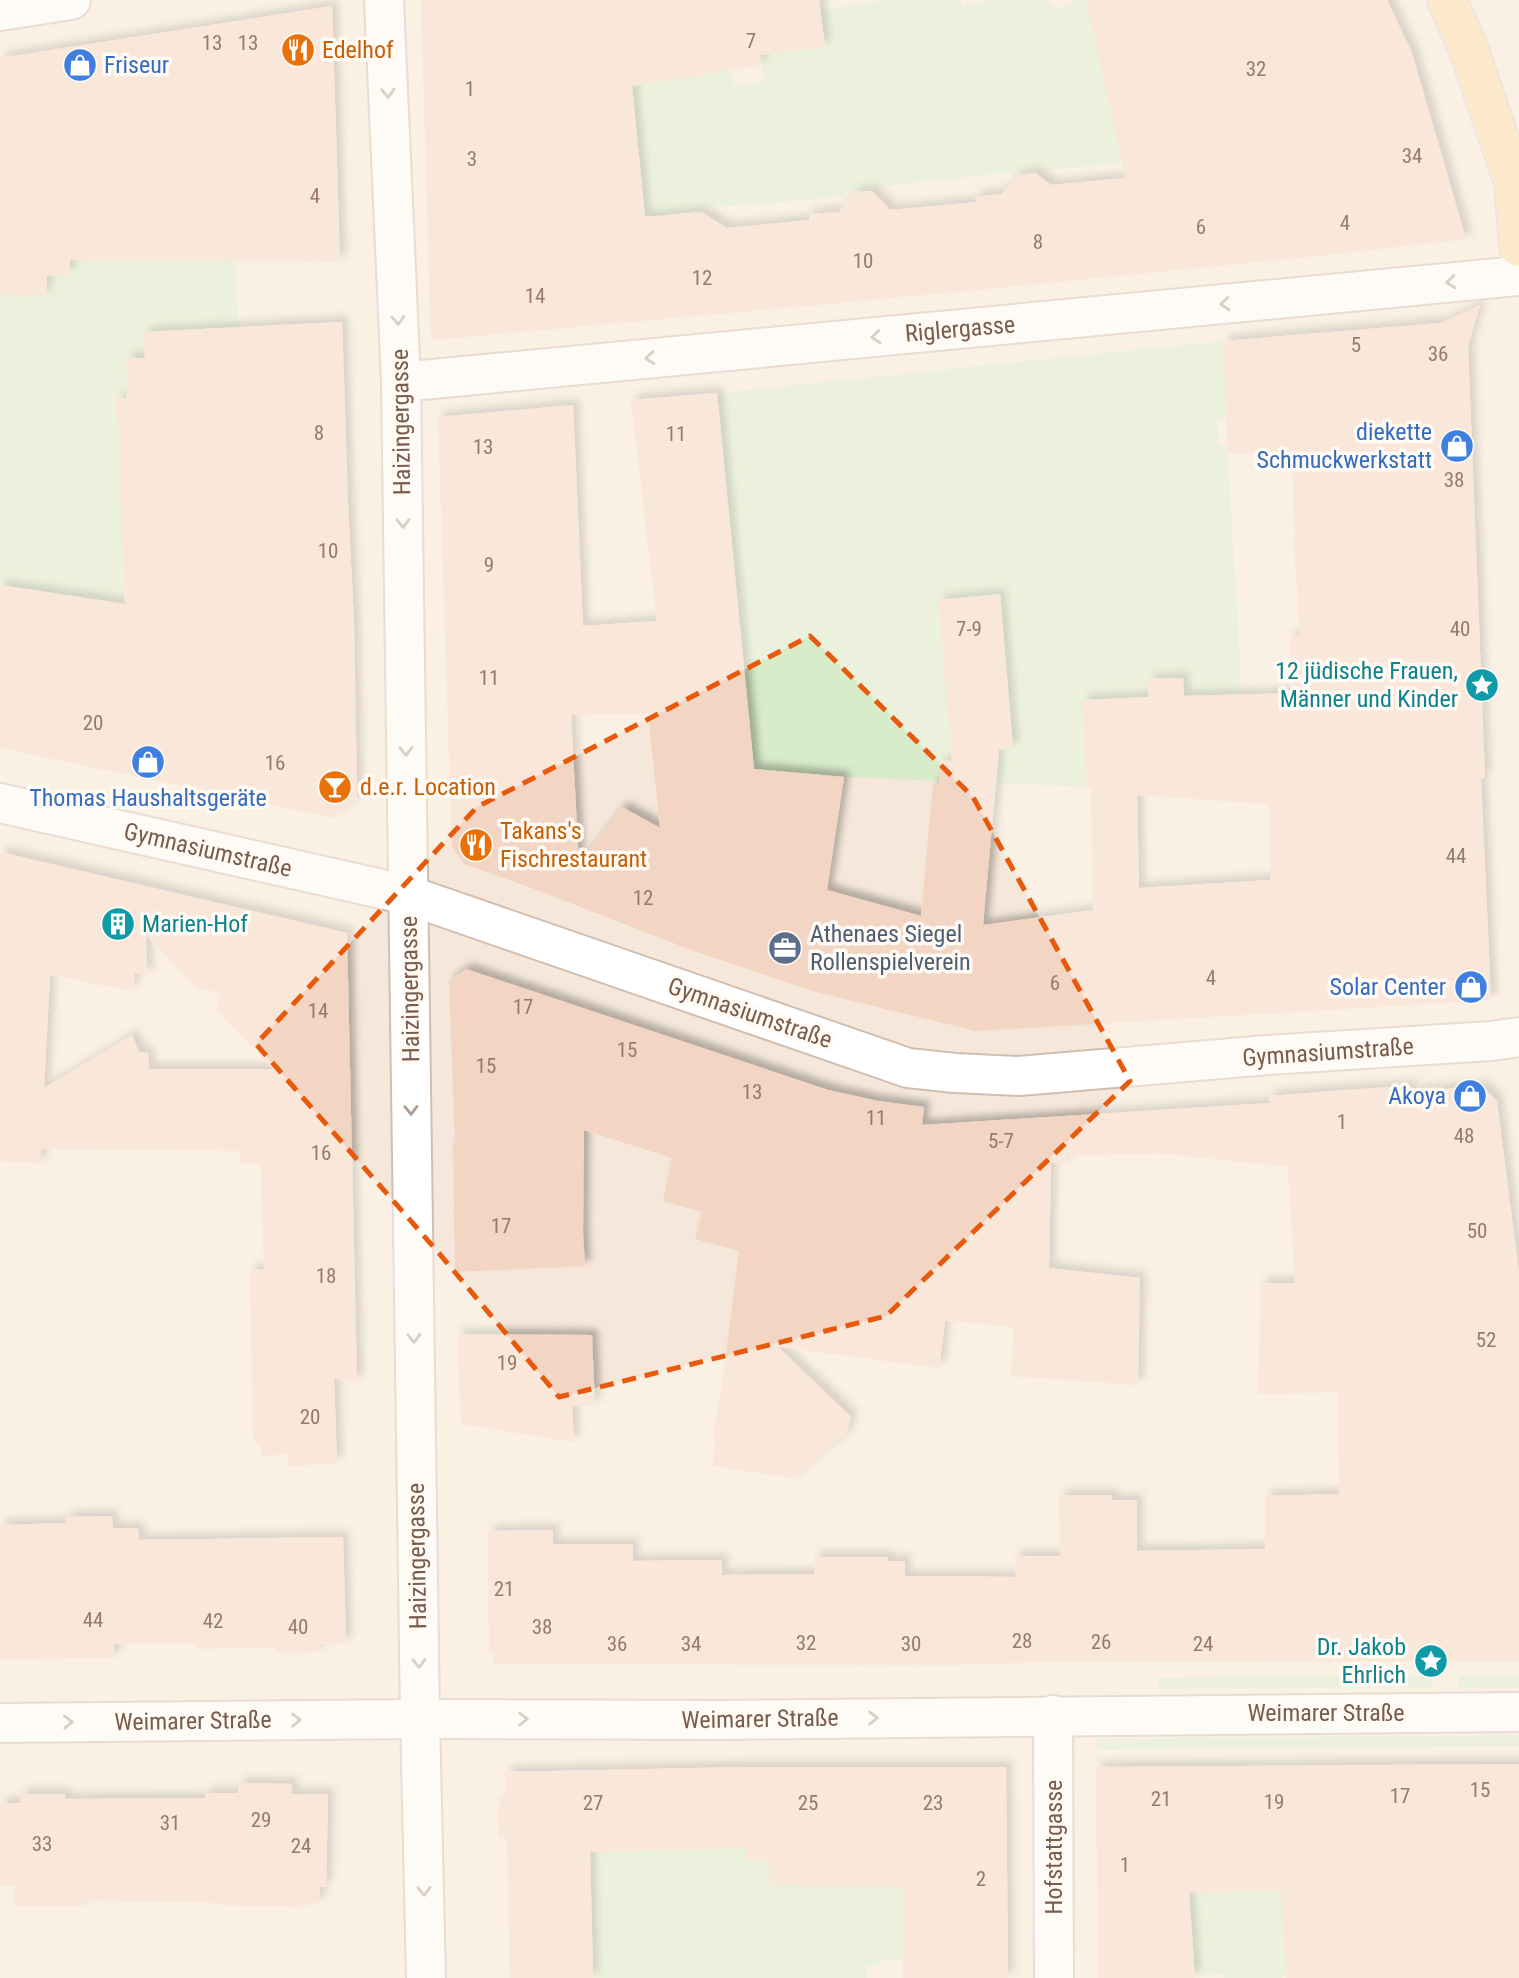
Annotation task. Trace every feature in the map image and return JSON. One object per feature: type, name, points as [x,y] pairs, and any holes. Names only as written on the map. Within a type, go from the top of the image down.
[{"type":"main road","points":[[1447,0],[1469,50],[1514,183],[1519,247]]},
{"type":"street","points":[[0,11],[71,0]]},
{"type":"street","name":"Haizingergasse","points":[[384,0],[401,382],[426,1978]]},
{"type":"street","name":"Riglergasse","points":[[401,382],[1519,276]]},
{"type":"street","name":"Gymnasiumstraße","points":[[0,803],[408,895],[908,1068],[1019,1076],[1519,1037]]},
{"type":"street","name":"Weimarer Straße","points":[[0,1723],[420,1719],[721,1720],[1519,1712]]},
{"type":"street","name":"Hofstattgasse","points":[[1053,1715],[1054,1978]]},
{"type":"highlighted area","points":[[810,636],[973,797],[1130,1081],[886,1316],[559,1397],[438,1252],[256,1044],[477,807]]},
{"type":"shaded area","points":[[0,0],[1519,0],[1519,1978],[0,1978]]},
{"type":"green space","points":[[884,0],[961,0],[962,7],[992,0],[1045,0],[1056,9],[1069,5],[1074,0],[1149,0],[1122,164],[1012,172],[851,190],[842,197],[706,208],[646,218],[632,93],[581,51],[731,70],[734,86],[764,82],[760,55],[825,47],[820,10]]},
{"type":"green space","points":[[233,210],[238,327],[144,332],[145,358],[127,398],[116,398],[125,606],[0,585],[0,295],[46,296],[47,276],[70,274],[70,260]]},
{"type":"green space","points":[[1223,341],[1226,418],[1217,419],[1219,445],[1227,445],[1242,694],[1184,696],[1183,678],[1149,679],[1148,697],[1083,700],[1086,787],[844,777],[754,769],[717,393]]},
{"type":"green space","points":[[1432,1676],[1431,1687],[1158,1689],[1158,1678]]},
{"type":"green space","points":[[1459,1676],[1519,1676],[1519,1687],[1459,1688]]},
{"type":"green space","points":[[1519,1735],[1519,1746],[1097,1750],[1097,1739]]},
{"type":"green space","points":[[745,1848],[745,1859],[770,1860],[769,1884],[912,1860],[903,1959],[879,1959],[879,1965],[867,1965],[867,1978],[593,1978],[590,1852]]},
{"type":"green space","points":[[1207,1885],[1247,1891],[1294,1891],[1286,1975],[1282,1978],[1225,1978],[1224,1974],[1185,1976],[1189,1898],[1199,1894]]},
{"type":"building","points":[[421,0],[819,0],[825,47],[760,55],[762,65],[632,86],[645,217],[701,212],[727,228],[809,220],[809,214],[839,212],[854,192],[872,191],[890,210],[976,202],[975,197],[1002,194],[1017,175],[1035,173],[1051,185],[1125,178],[1086,0],[1387,0],[1412,53],[1466,239],[956,292],[431,340]]},
{"type":"building","points":[[332,6],[340,261],[70,260],[70,274],[47,276],[46,296],[0,295],[0,58]]},
{"type":"building","points":[[1480,305],[1468,346],[1485,777],[1481,779],[1491,1000],[976,1031],[812,991],[686,948],[464,864],[452,847],[438,417],[573,405],[583,626],[657,621],[631,400],[717,393],[754,769],[844,777],[827,890],[921,916],[933,784],[939,784],[940,760],[952,761],[938,600],[1000,594],[1013,748],[999,750],[983,925],[1093,910],[1091,788],[1086,787],[1082,700],[1148,697],[1148,679],[1183,678],[1184,696],[1292,693],[1290,636],[1300,635],[1292,451],[1228,454],[1223,341],[1441,323]],"holes":[[[648,713],[660,828],[622,807],[579,864],[571,715]],[[1137,795],[1270,804],[1270,880],[1139,888]]]},
{"type":"building","points":[[342,322],[354,623],[357,799],[333,818],[0,748],[0,585],[125,604],[116,398],[127,398],[126,358],[145,358],[144,332]]},
{"type":"building","points":[[0,852],[347,933],[357,1383],[334,1378],[337,1463],[288,1466],[287,1454],[262,1456],[259,1442],[253,1441],[250,1270],[264,1269],[261,1164],[241,1164],[240,1151],[41,1149],[41,1163],[0,1161]],"holes":[[[146,935],[195,987],[220,993],[217,1010],[273,1069],[149,1069],[148,1053],[139,1052],[132,1035],[44,1088],[50,975],[132,991],[135,973],[147,975]]]},
{"type":"building","points":[[466,969],[828,1090],[878,1101],[924,1107],[922,1125],[1270,1103],[1269,1096],[1345,1090],[1410,1086],[1411,1092],[1482,1086],[1497,1101],[1519,1273],[1519,1661],[1064,1662],[962,1665],[493,1664],[493,1652],[489,1653],[488,1531],[553,1530],[553,1544],[633,1544],[633,1561],[722,1560],[722,1575],[814,1574],[814,1557],[888,1557],[888,1561],[905,1561],[905,1576],[1016,1577],[1015,1556],[1060,1556],[1059,1495],[1112,1495],[1112,1500],[1137,1500],[1137,1551],[1265,1549],[1265,1496],[1339,1494],[1338,1392],[1258,1394],[1261,1283],[1295,1283],[1288,1167],[1159,1153],[1066,1156],[1066,1163],[1051,1163],[1049,1268],[1140,1278],[1138,1385],[1011,1376],[1014,1327],[945,1321],[939,1368],[778,1347],[851,1417],[847,1433],[793,1478],[712,1466],[716,1443],[713,1439],[739,1251],[695,1239],[702,1212],[663,1201],[672,1158],[584,1130],[585,1266],[455,1272],[453,1142],[455,1143],[449,981]]},
{"type":"building","points":[[457,1334],[592,1335],[595,1405],[572,1406],[574,1442],[461,1424]]},
{"type":"building","points":[[112,1516],[113,1528],[138,1528],[139,1540],[343,1537],[346,1643],[318,1644],[319,1652],[276,1653],[276,1647],[196,1649],[196,1644],[114,1644],[114,1658],[0,1659],[0,1525],[66,1523],[66,1517]]},
{"type":"building","points":[[1519,1764],[1519,1978],[1286,1978],[1281,1891],[1189,1892],[1195,1978],[1098,1978],[1096,1767]]},
{"type":"building","points":[[745,1767],[1006,1767],[1008,1978],[903,1978],[902,1887],[769,1885],[770,1860],[745,1860],[745,1848],[590,1852],[593,1978],[510,1978],[507,1838],[499,1838],[498,1803],[506,1803],[505,1772]]},
{"type":"building","points":[[238,1783],[292,1784],[292,1794],[328,1794],[326,1887],[320,1887],[320,1903],[302,1903],[302,1907],[80,1900],[81,1906],[14,1906],[15,1886],[0,1885],[0,1803],[20,1803],[20,1794],[65,1794],[65,1799],[205,1798],[206,1793],[238,1793]]},
{"type":"place","name":"Edelhof","points":[[298,50]]},
{"type":"place","name":"Friseur","points":[[80,65]]},
{"type":"place","name":"diekette Schmuckwerkstatt","points":[[1457,446]]},
{"type":"place","name":"12 jüdische Frauen, Männer und Kinder","points":[[1482,685]]},
{"type":"place","name":"Thomas Haushaltsgeräte","points":[[148,762]]},
{"type":"place","name":"d.e.r. Location","points":[[335,787]]},
{"type":"place","name":"Takans's Fischrestaurant","points":[[476,845]]},
{"type":"place","name":"Marien-Hof","points":[[118,924]]},
{"type":"place","name":"Athenaes Siegel Rollenspielverein","points":[[785,948]]},
{"type":"place","name":"Solar Center","points":[[1471,987]]},
{"type":"place","name":"Akoya","points":[[1470,1096]]},
{"type":"place","name":"Dr. Jakob Ehrlich","points":[[1431,1661]]}]
